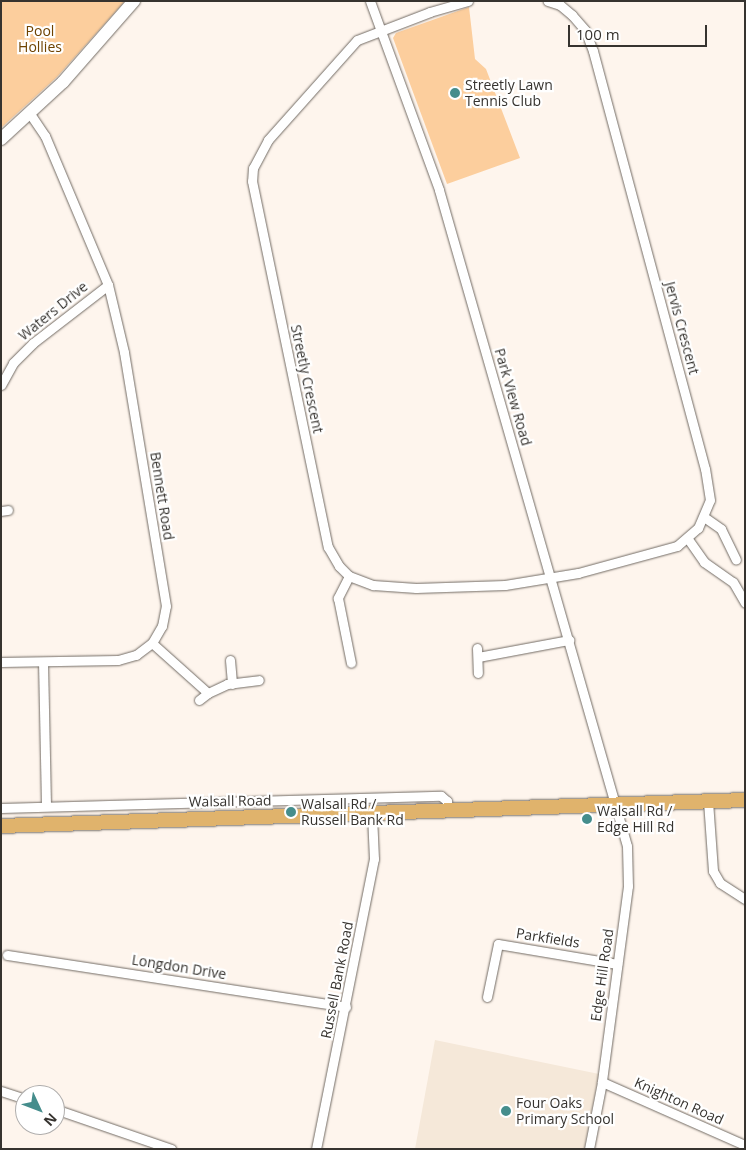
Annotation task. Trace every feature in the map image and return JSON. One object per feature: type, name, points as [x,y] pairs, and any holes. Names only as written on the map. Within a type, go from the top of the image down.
[{"type":"main road","points":[[1,139],[30,114],[134,1]]},
{"type":"main road","name":"Walsall Road","points":[[1,826],[372,815],[745,800]]},
{"type":"street","name":"Park View Road","points":[[370,1],[439,190],[570,640],[615,805]]},
{"type":"street","points":[[380,29],[468,1]]},
{"type":"street","name":"Jervis Crescent","points":[[548,1],[560,5],[572,14],[585,30],[593,51],[708,478],[710,500],[704,517],[688,539],[666,550],[552,579]]},
{"type":"street","name":"Streetly Crescent","points":[[349,576],[339,566],[328,547],[252,181],[256,162],[268,140],[350,46],[380,29]]},
{"type":"street","name":"Bennett Road","points":[[30,114],[45,136],[108,285],[124,352],[166,606],[162,626],[152,643]]},
{"type":"street","name":"Waters Drive","points":[[1,385],[13,363],[33,343],[108,285]]},
{"type":"street","points":[[704,517],[721,529],[736,560]]},
{"type":"street","points":[[688,539],[704,562],[733,582],[745,603]]},
{"type":"street","points":[[351,663],[338,598],[349,576],[373,585],[402,588],[505,585],[552,579]]},
{"type":"street","points":[[478,673],[477,653],[570,640]]},
{"type":"street","points":[[1,662],[118,660],[136,655],[152,643],[208,693]]},
{"type":"street","points":[[230,660],[232,684]]},
{"type":"street","points":[[43,662],[46,806]]},
{"type":"street","points":[[199,700],[208,693],[232,684],[259,680]]},
{"type":"street","name":"Walsall Road","points":[[1,808],[441,796],[447,801],[448,811]]},
{"type":"street","points":[[708,801],[713,871],[720,883],[745,898]]},
{"type":"street","name":"Edge Hill Road","points":[[589,1149],[602,1082],[629,866],[627,846],[615,805]]},
{"type":"street","name":"Russell Bank Road","points":[[316,1149],[346,1007],[374,859],[372,815]]},
{"type":"street","name":"Parkfields","points":[[487,997],[498,944],[618,964]]},
{"type":"street","name":"Longdon Drive","points":[[8,955],[346,1007]]},
{"type":"street","name":"Knighton Road","points":[[602,1082],[745,1145]]},
{"type":"street","points":[[1,1091],[15,1096]]},
{"type":"street","points":[[65,1112],[171,1149]]},
{"type":"shaded area","name":"Four Oaks Primary School","points":[[435,1040],[599,1074],[584,1149],[415,1149]]},
{"type":"green space","name":"Pool Hollies","points":[[1,1],[125,1],[57,77],[1,128]]},
{"type":"green space","name":"Streetly Lawn Tennis Club","points":[[469,7],[475,59],[486,69],[520,158],[447,184],[393,38],[396,33]]},
{"type":"place","name":"Streetly Lawn Tennis Club","points":[[455,93]]},
{"type":"place","name":"Walsall Rd / Russell Bank Rd","points":[[291,812]]},
{"type":"place","name":"Walsall Rd / Edge Hill Rd","points":[[587,819]]},
{"type":"place","name":"Four Oaks Primary School","points":[[506,1111]]}]
